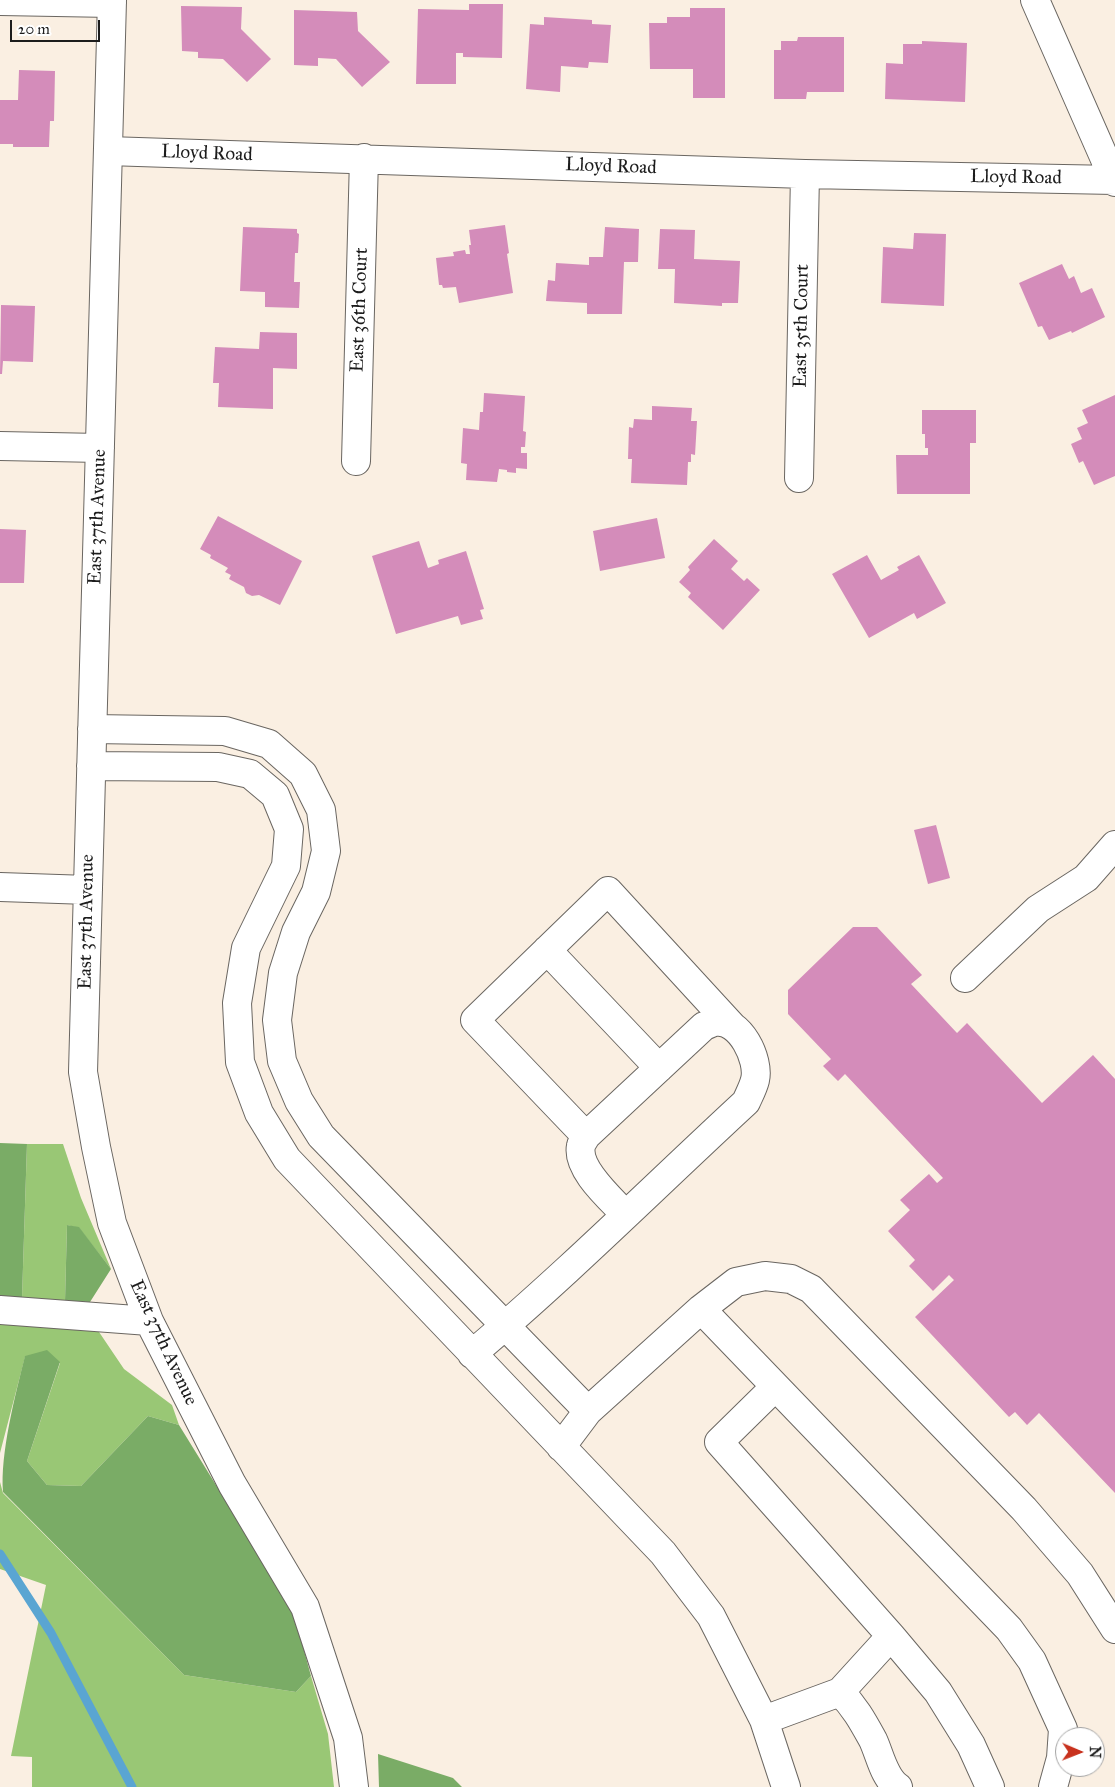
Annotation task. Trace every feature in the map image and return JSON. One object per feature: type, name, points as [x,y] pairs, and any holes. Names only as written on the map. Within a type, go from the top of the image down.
[{"type":"street","points":[[1035,0],[1115,180]]},
{"type":"street","points":[[0,1],[112,2]]},
{"type":"street","name":"East 37th Avenue","points":[[112,2],[83,1072],[112,1223],[149,1321],[232,1484],[304,1608],[348,1738],[354,1787]]},
{"type":"street","name":"Lloyd Road","points":[[108,151],[805,174],[1115,180]]},
{"type":"street","name":"East 36th Court","points":[[356,461],[364,158]]},
{"type":"street","name":"East 35th Court","points":[[799,478],[805,174]]},
{"type":"street","points":[[0,446],[100,448]]},
{"type":"street","points":[[92,729],[225,732],[269,744],[303,774],[321,810],[326,851],[316,892],[296,932],[283,973],[278,1020],[282,1061],[299,1101],[321,1136],[588,1411]]},
{"type":"street","points":[[91,766],[218,767],[250,774],[275,795],[289,828],[286,866],[246,948],[237,1003],[240,1062],[259,1114],[287,1159],[662,1553],[711,1616],[764,1720],[786,1787]]},
{"type":"street","points":[[965,978],[1038,909],[1086,878],[1115,845]]},
{"type":"street","points":[[0,888],[88,890]]},
{"type":"street","points":[[472,1354],[505,1326],[746,1102],[756,1079],[754,1058],[745,1039],[608,891],[475,1020],[586,1136]]},
{"type":"street","points":[[547,950],[659,1068]]},
{"type":"street","points":[[625,1214],[589,1175],[581,1158],[580,1146],[586,1136],[704,1026],[717,1022],[732,1026]]},
{"type":"street","points":[[561,1447],[588,1411],[701,1309],[736,1282],[765,1276],[791,1279],[810,1289],[1024,1509],[1080,1574],[1115,1629]]},
{"type":"street","points":[[701,1309],[1009,1629],[1032,1661],[1063,1729],[1061,1758],[1053,1787]]},
{"type":"street","points":[[0,1310],[149,1321]]},
{"type":"street","points":[[776,1387],[719,1442],[891,1636],[938,1692],[971,1745],[990,1787]]},
{"type":"street","points":[[764,1720],[840,1692],[891,1636]]},
{"type":"street","points":[[840,1692],[854,1707],[873,1741],[892,1783],[898,1787]]},
{"type":"green space","points":[[0,1143],[27,1144],[22,1298],[0,1297]]},
{"type":"green space","points":[[27,1144],[63,1144],[81,1198],[111,1269],[79,1228],[67,1225],[65,1301],[22,1298]]},
{"type":"green space","points":[[67,1225],[79,1227],[111,1269],[90,1302],[65,1301]]},
{"type":"green space","points":[[0,1321],[97,1329],[124,1369],[172,1405],[179,1425],[148,1416],[81,1486],[47,1485],[27,1461],[60,1363],[25,1357],[0,1453]]},
{"type":"green space","points":[[47,1350],[60,1362],[27,1461],[47,1485],[81,1486],[148,1416],[179,1425],[293,1610],[311,1676],[296,1692],[184,1675],[3,1492],[6,1443],[25,1356]]},
{"type":"green space","points":[[0,1482],[3,1493],[184,1675],[296,1692],[311,1676],[328,1734],[334,1787],[32,1787],[32,1757],[11,1756],[46,1585],[0,1569]]},
{"type":"green space","points":[[378,1754],[453,1778],[462,1787],[379,1787]]},
{"type":"building","points":[[469,4],[503,4],[502,58],[463,57],[463,53],[456,53],[456,84],[416,84],[418,9],[469,10]]},
{"type":"building","points":[[181,6],[242,7],[241,29],[271,59],[247,82],[223,59],[198,58],[198,52],[182,51]]},
{"type":"building","points":[[690,8],[725,8],[725,98],[693,98],[693,69],[650,69],[649,23],[667,23],[667,17],[690,17]]},
{"type":"building","points":[[294,10],[357,12],[358,31],[390,62],[362,87],[336,59],[318,58],[318,66],[294,65]]},
{"type":"building","points":[[544,17],[592,20],[592,24],[611,25],[608,63],[589,62],[588,68],[561,66],[560,92],[526,89],[530,24],[544,25]]},
{"type":"building","points":[[798,37],[844,37],[844,92],[807,92],[806,99],[774,99],[774,50],[781,50],[781,41],[797,41]]},
{"type":"building","points":[[922,41],[967,43],[965,102],[885,99],[886,63],[903,64],[903,44],[922,44]]},
{"type":"building","points":[[19,70],[55,71],[54,121],[50,121],[49,147],[13,147],[13,144],[0,144],[0,100],[18,100]]},
{"type":"building","points":[[505,225],[513,293],[459,303],[456,287],[443,288],[442,285],[439,285],[436,258],[454,256],[453,252],[465,250],[466,254],[470,254],[469,230]]},
{"type":"building","points":[[243,227],[297,229],[299,234],[298,253],[295,253],[294,282],[300,282],[299,308],[265,307],[265,292],[240,291]]},
{"type":"building","points":[[605,227],[639,229],[638,262],[624,262],[622,314],[587,314],[587,303],[546,301],[548,280],[555,281],[556,263],[589,265],[589,257],[603,257]]},
{"type":"building","points":[[660,229],[695,230],[694,259],[740,261],[738,303],[722,303],[722,306],[674,303],[675,269],[658,269]]},
{"type":"building","points":[[914,233],[946,234],[944,306],[881,303],[883,247],[913,249]]},
{"type":"building","points":[[1062,264],[1069,279],[1074,276],[1081,293],[1092,288],[1105,317],[1072,333],[1071,331],[1049,340],[1042,326],[1038,327],[1019,283]]},
{"type":"building","points":[[1,305],[35,306],[33,362],[3,361],[2,374],[0,374]]},
{"type":"building","points":[[260,332],[297,333],[297,369],[273,368],[273,409],[218,407],[219,383],[213,383],[215,347],[259,349]]},
{"type":"building","points":[[484,393],[525,396],[523,431],[526,432],[525,447],[521,447],[521,453],[527,453],[527,469],[516,468],[516,473],[499,469],[497,482],[466,480],[467,464],[461,463],[463,428],[479,430],[480,412],[483,412]]},
{"type":"building","points":[[1115,395],[1115,476],[1094,485],[1083,461],[1079,463],[1071,444],[1082,439],[1077,428],[1088,423],[1082,410]]},
{"type":"building","points":[[652,406],[692,408],[691,421],[697,421],[695,455],[691,454],[691,462],[688,462],[687,485],[631,483],[632,459],[628,459],[629,427],[633,428],[634,419],[652,420]]},
{"type":"building","points":[[922,410],[976,410],[976,443],[970,443],[970,494],[897,494],[896,455],[928,455],[928,448],[925,448],[925,434],[922,434]]},
{"type":"building","points":[[218,516],[302,561],[280,605],[259,595],[252,596],[246,593],[244,587],[229,579],[231,575],[225,572],[228,568],[210,558],[211,555],[200,549]]},
{"type":"building","points":[[657,518],[665,558],[600,571],[593,531]]},
{"type":"building","points":[[0,529],[26,530],[24,583],[0,583]]},
{"type":"building","points":[[714,539],[738,561],[731,569],[744,581],[747,578],[760,590],[723,630],[688,597],[691,593],[679,582],[690,570],[688,567]]},
{"type":"building","points":[[419,541],[428,568],[439,564],[438,560],[466,551],[484,609],[480,610],[483,619],[461,625],[458,616],[396,634],[372,556]]},
{"type":"building","points":[[867,555],[881,580],[899,570],[897,567],[919,555],[946,603],[917,619],[914,613],[869,638],[832,574]]},
{"type":"building","points":[[936,825],[950,878],[928,884],[914,830]]},
{"type":"building","points":[[853,927],[877,927],[922,975],[911,984],[957,1033],[967,1023],[1042,1103],[1093,1055],[1115,1079],[1115,1493],[1039,1413],[1027,1425],[1015,1412],[1009,1417],[915,1317],[954,1280],[949,1275],[933,1291],[909,1266],[915,1260],[888,1231],[910,1210],[900,1200],[929,1174],[937,1183],[943,1178],[845,1074],[838,1081],[823,1066],[831,1059],[788,1014],[788,990]]},
{"type":"waterway","points":[[0,1554],[51,1633],[132,1787]]}]
